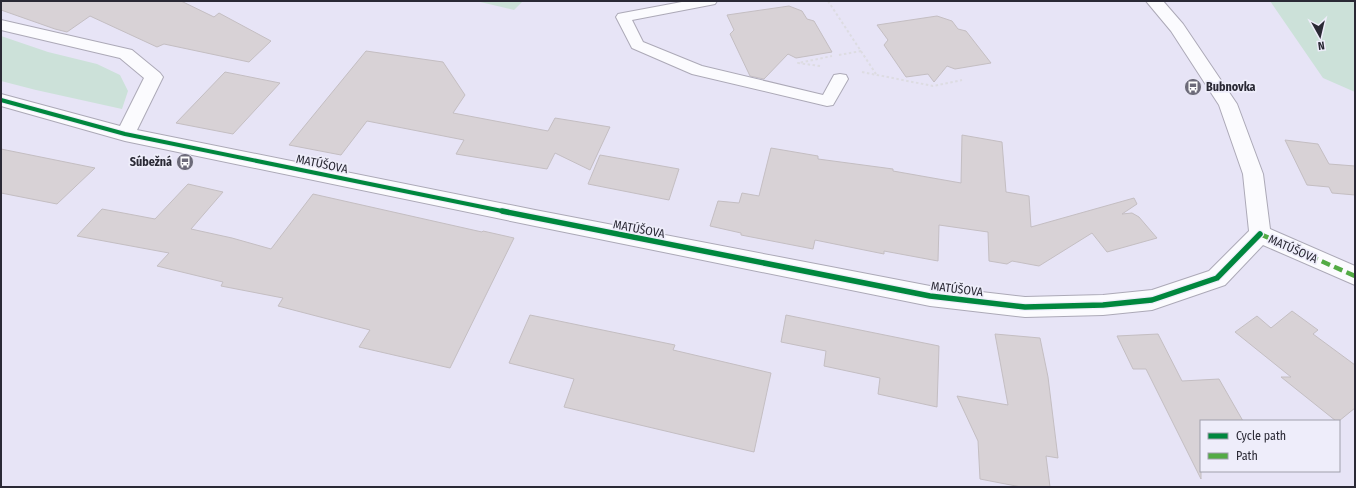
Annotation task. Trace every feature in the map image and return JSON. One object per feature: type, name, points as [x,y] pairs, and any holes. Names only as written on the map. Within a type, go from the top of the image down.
[{"type":"street","points":[[1154,1],[1177,28],[1228,104],[1253,174],[1260,234]]},
{"type":"street","points":[[1,25],[126,54],[154,77],[125,134]]},
{"type":"street","name":"MATÚŠOVA","points":[[1,100],[125,134],[812,274],[930,296],[1025,307],[1103,305],[1152,300],[1217,278],[1260,234],[1355,276]]},
{"type":"lane","points":[[710,1],[623,17],[638,45],[697,70],[827,101],[840,79]]},
{"type":"path","points":[[828,1],[876,74]]},
{"type":"path","points":[[821,66],[798,63],[861,51]]},
{"type":"path","points":[[860,72],[933,86],[962,80]]},
{"type":"green space","points":[[476,1],[523,1],[514,10]]},
{"type":"green space","points":[[1270,1],[1355,1],[1355,92],[1323,78]]},
{"type":"green space","points":[[1,36],[48,52],[97,64],[120,75],[128,91],[122,109],[1,81]]},
{"type":"building","points":[[1,1],[181,1],[214,17],[219,13],[271,41],[249,62],[164,44],[157,47],[90,16],[67,32],[1,10]]},
{"type":"building","points":[[789,6],[802,11],[807,19],[814,21],[832,52],[796,58],[788,54],[764,79],[750,76],[730,34],[734,30],[727,15]]},
{"type":"building","points":[[937,16],[952,21],[958,29],[966,31],[991,63],[955,69],[947,66],[934,82],[928,74],[906,77],[884,45],[888,40],[877,25]]},
{"type":"building","points":[[366,51],[443,62],[465,95],[453,113],[548,131],[555,118],[610,127],[590,170],[555,153],[547,169],[456,154],[464,140],[367,121],[341,155],[289,145]]},
{"type":"building","points":[[225,72],[280,83],[233,134],[176,123]]},
{"type":"building","points":[[962,135],[1002,142],[1006,192],[1029,196],[1031,227],[1134,198],[1137,204],[1122,214],[1132,213],[1139,217],[1157,238],[1107,252],[1092,233],[1039,266],[1012,261],[1007,264],[989,261],[988,232],[939,225],[938,261],[884,251],[884,254],[815,240],[813,249],[741,235],[741,233],[710,226],[718,201],[739,203],[742,193],[759,196],[771,148],[818,156],[818,159],[893,169],[893,171],[961,183]]},
{"type":"building","points":[[1285,140],[1318,144],[1329,164],[1355,166],[1355,195],[1332,193],[1329,187],[1307,185]]},
{"type":"building","points":[[1,149],[95,168],[57,204],[1,193]]},
{"type":"building","points":[[600,155],[679,169],[669,200],[588,184]]},
{"type":"building","points":[[188,184],[223,192],[191,229],[232,238],[271,249],[313,194],[514,238],[450,368],[359,347],[370,330],[278,306],[283,298],[221,286],[223,282],[157,266],[169,253],[77,236],[102,209],[155,219]]},
{"type":"building","points":[[1292,311],[1318,330],[1313,334],[1355,365],[1355,408],[1340,420],[1335,420],[1281,377],[1291,377],[1235,332],[1257,316],[1271,328]]},
{"type":"building","points":[[530,315],[675,345],[673,350],[771,373],[754,452],[564,407],[574,379],[509,363]]},
{"type":"building","points":[[786,315],[939,346],[937,407],[878,394],[880,378],[824,366],[826,351],[781,342]]},
{"type":"building","points":[[995,334],[1040,338],[1048,377],[1058,458],[1046,456],[1050,487],[1021,487],[980,479],[978,441],[957,396],[1008,405]]},
{"type":"building","points":[[1158,334],[1182,381],[1219,379],[1242,420],[1200,420],[1201,479],[1146,369],[1133,369],[1117,336]]},
{"type":"marked path","points":[[1260,234],[1355,276]]},
{"type":"cycle path","points":[[1,100],[125,134],[535,218],[930,296],[1025,307],[1103,305],[1152,300],[1217,278],[1260,234]]},
{"type":"place","name":"Bubnovka","points":[[1193,87]]},
{"type":"place","name":"Súbežná","points":[[185,162]]}]
